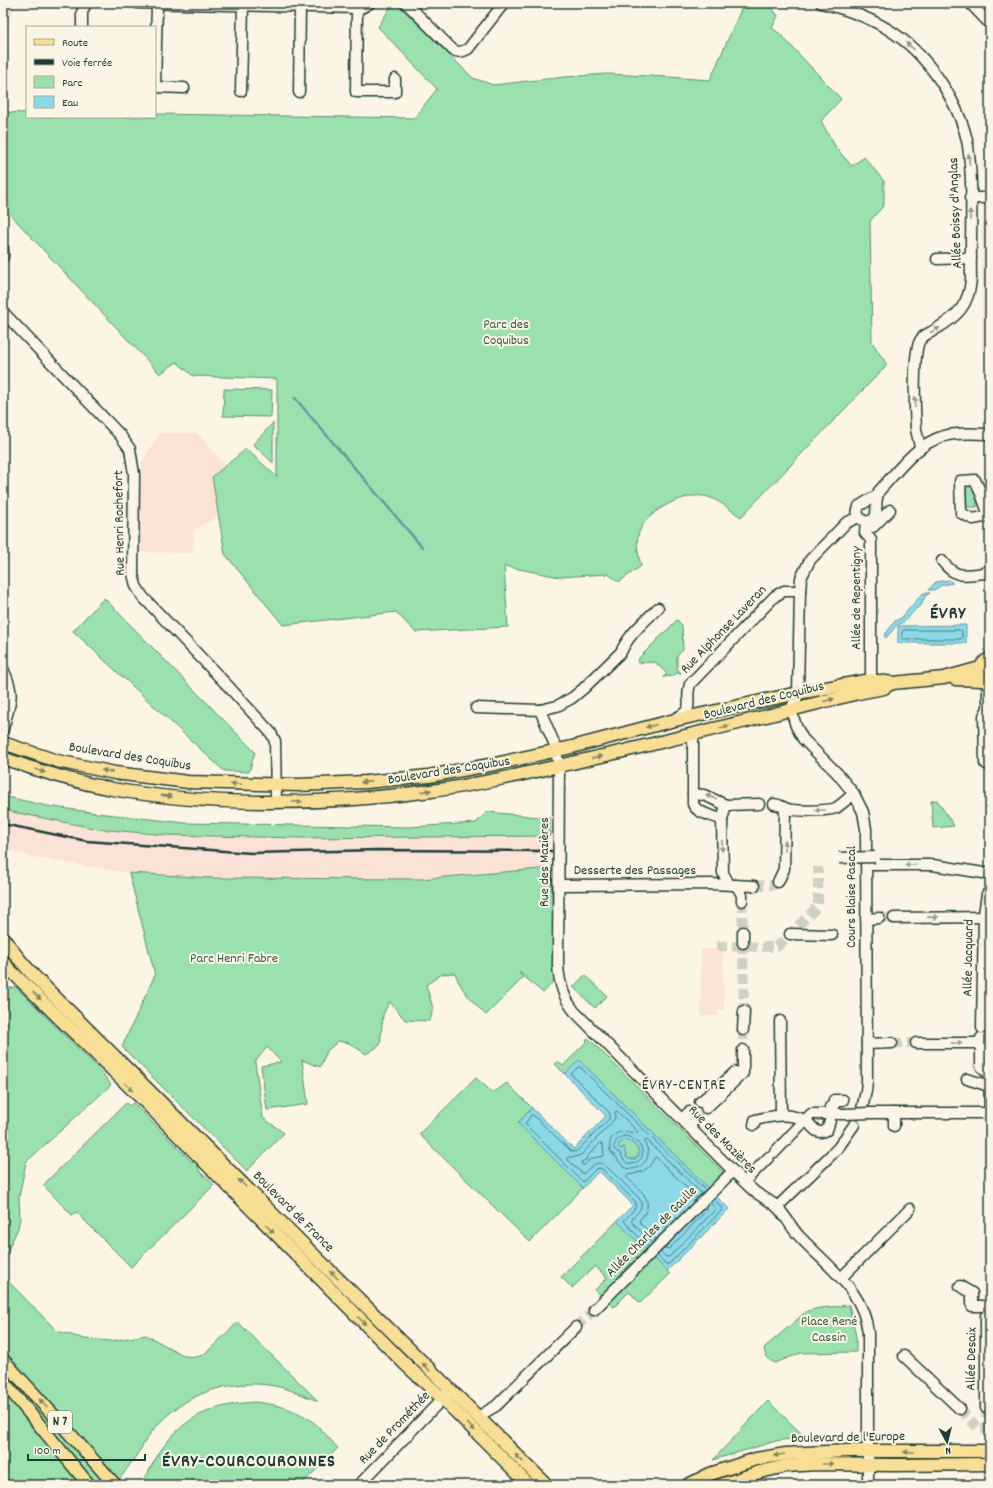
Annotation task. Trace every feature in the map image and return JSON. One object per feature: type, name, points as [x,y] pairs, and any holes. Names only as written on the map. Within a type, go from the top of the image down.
[{"type":"main road","points":[[987,683],[980,672],[980,668],[986,660],[990,659]]},
{"type":"main road","name":"Boulevard des Coquibus","points":[[3,743],[57,761],[115,773],[188,782],[299,786],[366,782],[429,776],[495,764],[671,721],[798,693],[871,680],[893,683],[944,678],[980,668]]},
{"type":"main road","name":"Boulevard des Coquibus","points":[[944,678],[987,683]]},
{"type":"main road","name":"Boulevard des Coquibus","points":[[3,758],[50,774],[112,789],[190,799],[301,802],[376,797],[433,791],[500,779],[559,766],[884,688],[893,683]]},
{"type":"main road","points":[[3,743],[3,748]]},
{"type":"main road","name":"Boulevard de France","points":[[3,938],[19,959],[447,1395],[529,1485]]},
{"type":"main road","name":"Boulevard de France","points":[[19,959],[5,968],[118,1076],[405,1364],[447,1395],[547,1485]]},
{"type":"main road","name":"N 7","points":[[3,1360],[115,1485]]},
{"type":"main road","name":"N 7","points":[[3,1381],[89,1485]]},
{"type":"main road","name":"Boulevard de l'Europe","points":[[688,1485],[710,1474],[763,1458],[786,1454],[868,1451],[990,1451]]},
{"type":"main road","name":"Boulevard de l'Europe","points":[[722,1485],[760,1472],[786,1466],[816,1464],[990,1464]]},
{"type":"street","points":[[82,26],[82,12],[86,3]]},
{"type":"street","points":[[137,3],[357,8],[363,7],[370,3]]},
{"type":"street","points":[[406,3],[453,50],[457,52],[462,52],[468,49],[504,3]]},
{"type":"street","name":"Allée Boissy d'Anglas","points":[[821,3],[846,9],[888,29],[911,46],[928,62],[953,101],[962,124],[967,144],[970,165],[972,280],[966,302],[960,311],[950,321],[925,335],[917,346],[915,359],[916,430],[920,447]]},
{"type":"street","points":[[970,3],[990,24]]},
{"type":"street","points":[[156,46],[157,4]]},
{"type":"street","points":[[240,91],[243,6]]},
{"type":"street","points":[[299,92],[300,6]]},
{"type":"street","points":[[357,8],[356,92],[395,92],[395,79]]},
{"type":"street","points":[[156,87],[184,88]]},
{"type":"street","points":[[970,198],[990,198]]},
{"type":"street","points":[[3,249],[3,257]]},
{"type":"street","points":[[937,258],[971,258]]},
{"type":"street","name":"Rue Henri Rochefort","points":[[3,312],[120,435],[130,448],[134,474],[133,574],[136,586],[143,597],[271,733],[275,741],[276,801]]},
{"type":"street","points":[[873,502],[879,491],[920,447],[944,436],[990,434]]},
{"type":"street","points":[[862,520],[857,512],[859,506],[863,503],[873,502]]},
{"type":"street","points":[[791,710],[798,693],[801,578],[810,560],[846,523],[862,520],[872,521],[877,512],[873,502]]},
{"type":"street","points":[[866,534],[890,510]]},
{"type":"street","name":"Allée de Repentigny","points":[[862,520],[866,534],[872,540],[871,677]]},
{"type":"street","points":[[942,561],[951,572],[956,574],[985,573],[990,568]]},
{"type":"street","name":"Rue Alphonse Laveran","points":[[671,721],[685,714],[688,709],[688,690],[690,684],[775,596],[784,591],[800,591]]},
{"type":"street","points":[[476,708],[540,710],[557,706],[572,698],[584,689],[621,652],[632,634],[658,608]]},
{"type":"street","points":[[3,669],[9,683],[12,698],[3,729]]},
{"type":"street","points":[[987,683],[989,708],[984,716],[984,752],[985,763],[990,766]]},
{"type":"street","name":"Rue des Mazières","points":[[540,710],[554,743],[559,766],[558,965],[563,994],[575,1012],[689,1119],[751,1188],[777,1206],[800,1237],[841,1278],[861,1304],[868,1325],[868,1485]]},
{"type":"street","name":"Cours Blaise Pascal","points":[[791,710],[798,731],[837,773],[854,794],[862,812],[866,829],[867,1111]]},
{"type":"street","points":[[693,734],[693,804],[695,808],[722,820]]},
{"type":"street","points":[[3,737],[3,743]]},
{"type":"street","points":[[693,794],[704,795],[726,804],[759,804]]},
{"type":"street","points":[[774,804],[797,810],[834,808],[854,794]]},
{"type":"street","points":[[726,804],[722,820],[723,873],[742,895],[742,901]]},
{"type":"street","points":[[778,882],[784,869],[785,808]]},
{"type":"street","points":[[839,858],[875,857]]},
{"type":"street","points":[[937,863],[953,864],[958,867],[990,866]]},
{"type":"street","points":[[866,865],[933,864],[990,874]]},
{"type":"street","points":[[711,884],[723,873]]},
{"type":"street","name":"Desserte des Passages","points":[[558,886],[711,884],[754,886]]},
{"type":"street","name":"Allée Jacquard","points":[[989,1086],[989,1074],[981,1066],[983,1038],[984,914],[987,894],[990,891]]},
{"type":"street","points":[[894,918],[990,917]]},
{"type":"street","points":[[866,919],[879,918]]},
{"type":"street","points":[[743,932],[743,943]]},
{"type":"street","points":[[790,934],[832,935]]},
{"type":"street","points":[[743,1030],[744,1011]]},
{"type":"street","points":[[780,1021],[781,1110]]},
{"type":"street","points":[[916,1043],[983,1038]]},
{"type":"street","points":[[867,1044],[892,1043]]},
{"type":"street","points":[[703,1105],[743,1063],[743,1050]]},
{"type":"street","points":[[749,1177],[811,1114],[845,1114],[867,1111],[894,1113],[990,1110],[989,1086],[967,1080]]},
{"type":"street","points":[[830,1107],[834,1105],[834,1100],[843,1100]]},
{"type":"street","points":[[754,1125],[755,1120],[781,1110],[805,1120],[816,1132],[820,1133],[827,1130],[830,1121]]},
{"type":"street","points":[[894,1113],[894,1126]]},
{"type":"street","points":[[777,1206],[838,1148],[854,1125]]},
{"type":"street","name":"Allée Charles de Gaulle","points":[[594,1310],[729,1175]]},
{"type":"street","points":[[841,1278],[910,1209]]},
{"type":"street","points":[[960,1286],[972,1293],[972,1306],[990,1306]]},
{"type":"street","name":"Allée Desaix","points":[[986,1408],[986,1316],[990,1312]]},
{"type":"street","points":[[484,1413],[496,1406],[576,1327]]},
{"type":"street","points":[[904,1356],[960,1409]]},
{"type":"street","name":"Rue de Prométhée","points":[[359,1485],[447,1395]]},
{"type":"shaded area","points":[[3,3],[15,3],[3,43]]},
{"type":"shaded area","points":[[983,223],[990,223],[990,355],[982,352]]},
{"type":"shaded area","points":[[159,433],[197,433],[242,484],[225,513],[194,530],[193,553],[138,552],[142,462]]},
{"type":"shaded area","points":[[3,810],[98,829],[166,835],[301,838],[550,836],[551,868],[421,879],[212,878],[129,873],[47,860],[3,849]]},
{"type":"shaded area","points":[[701,949],[723,950],[724,1010],[718,1010],[718,1016],[701,1016]]},
{"type":"green space","name":"Parc des Coquibus","points":[[393,3],[396,3],[473,78],[493,85],[607,74],[710,80],[743,5],[771,6],[778,16],[772,28],[779,33],[841,99],[821,121],[836,148],[852,166],[864,157],[884,181],[884,205],[870,221],[872,342],[887,365],[741,517],[719,502],[704,496],[695,496],[675,501],[655,512],[641,527],[638,536],[637,540],[641,566],[619,582],[608,574],[559,577],[504,566],[508,627],[415,632],[396,612],[283,625],[225,554],[212,477],[246,449],[277,477],[277,379],[193,376],[177,362],[160,374],[3,207],[3,112],[26,113],[26,118],[156,118],[156,114],[414,118],[437,89],[378,27]]},
{"type":"green space","points":[[224,389],[272,390],[271,417],[223,416]]},
{"type":"green space","points":[[273,423],[273,463],[253,444]]},
{"type":"green space","points":[[964,481],[976,481],[977,507],[965,507]]},
{"type":"green space","points":[[104,598],[255,752],[249,772],[224,771],[73,631]]},
{"type":"green space","points":[[677,620],[682,625],[683,650],[677,656],[677,668],[681,673],[663,677],[667,674],[655,662],[637,663],[639,658]]},
{"type":"green space","points":[[3,796],[47,806],[185,823],[409,827],[476,823],[487,812],[550,818],[550,836],[301,838],[166,835],[98,829],[3,810]]},
{"type":"green space","points":[[937,800],[954,826],[933,828],[931,801]]},
{"type":"green space","name":"Parc Henri Fabre","points":[[551,868],[555,980],[543,993],[519,972],[523,978],[486,1015],[464,991],[455,973],[442,974],[426,985],[433,1008],[430,1021],[405,1020],[389,1002],[383,1015],[380,1045],[366,1054],[349,1043],[338,1041],[327,1051],[320,1067],[302,1060],[308,1104],[267,1110],[261,1066],[281,1062],[267,1047],[255,1062],[263,1118],[284,1133],[247,1171],[122,1047],[155,975],[129,873],[212,878],[421,879]]},
{"type":"green space","points":[[585,975],[607,996],[595,1008],[573,987]]},
{"type":"green space","points":[[16,987],[100,1070],[111,1085],[26,1162],[19,1197],[20,1218],[18,1228],[3,1261],[3,989]]},
{"type":"green space","points":[[588,1038],[723,1172],[708,1188],[579,1060],[565,1074],[555,1064],[558,1061],[563,1066],[587,1041],[586,1040]]},
{"type":"green space","points":[[476,1078],[493,1093],[507,1083],[532,1108],[518,1123],[583,1188],[530,1242],[419,1134]]},
{"type":"green space","points":[[126,1103],[129,1106],[133,1103],[191,1161],[197,1163],[199,1170],[214,1185],[131,1267],[76,1212],[72,1215],[43,1185]]},
{"type":"green space","points":[[624,1140],[632,1143],[638,1149],[639,1155],[634,1159],[629,1159],[627,1157],[623,1147],[621,1149],[618,1147]]},
{"type":"green space","points":[[617,1221],[647,1251],[602,1296],[595,1290],[607,1278],[595,1266],[572,1288],[561,1277]]},
{"type":"green space","points":[[653,1257],[670,1274],[640,1303],[629,1292],[614,1307],[608,1302]]},
{"type":"green space","points":[[3,1270],[5,1278],[57,1331],[85,1339],[111,1341],[146,1335],[185,1356],[197,1357],[206,1353],[238,1322],[318,1401],[275,1386],[258,1384],[241,1384],[208,1391],[179,1406],[154,1429],[115,1485],[3,1485]]},
{"type":"green space","name":"Place René Cassin","points":[[849,1305],[856,1336],[856,1352],[801,1353],[775,1363],[770,1361],[767,1357],[764,1348],[807,1311]]},
{"type":"green space","points":[[768,1401],[805,1437],[776,1441],[713,1460]]},
{"type":"green space","points":[[255,1402],[283,1407],[303,1415],[317,1425],[338,1448],[301,1485],[146,1485],[143,1482],[156,1458],[170,1438],[191,1420],[213,1409],[240,1403]]},
{"type":"water","points":[[949,580],[953,583],[942,585],[934,590],[928,590],[936,582]]},
{"type":"water","points":[[923,593],[930,593],[925,596],[921,606],[917,608],[904,622],[897,625],[886,638],[884,636],[895,621],[901,618]]},
{"type":"water","points":[[966,625],[966,643],[898,643],[898,626]]},
{"type":"water","points":[[579,1060],[729,1209],[667,1271],[617,1221],[633,1205],[599,1171],[583,1188],[518,1123],[532,1108],[574,1149],[606,1116],[565,1074]],"holes":[[[624,1140],[627,1140],[638,1149],[639,1155],[635,1159],[631,1160],[626,1157],[624,1147],[621,1149],[618,1147]]]},
{"type":"waterway","points":[[295,398],[422,547]]},
{"type":"tunnel","points":[[717,946],[777,947],[818,906],[818,867]]},
{"type":"tunnel","points":[[754,886],[773,885],[778,882]]},
{"type":"tunnel","points":[[742,901],[743,932]]},
{"type":"tunnel","points":[[879,918],[894,918]]},
{"type":"tunnel","points":[[743,943],[744,1011]]},
{"type":"tunnel","points":[[743,1030],[743,1050]]},
{"type":"tunnel","points":[[892,1043],[916,1043]]},
{"type":"tunnel","points":[[576,1327],[594,1310]]},
{"type":"tunnel","points":[[986,1408],[986,1429]]},
{"type":"tunnel","points":[[960,1409],[979,1429],[990,1429]]},
{"type":"railway","points":[[3,824],[87,841],[251,853],[378,850],[551,851]]},
{"type":"district","name":"ÉVRY","points":[[948,614]]},
{"type":"district","name":"ÉVRY-CENTRE","points":[[684,1086]]},
{"type":"district","name":"ÉVRY-COURCOURONNES","points":[[249,1462]]}]
